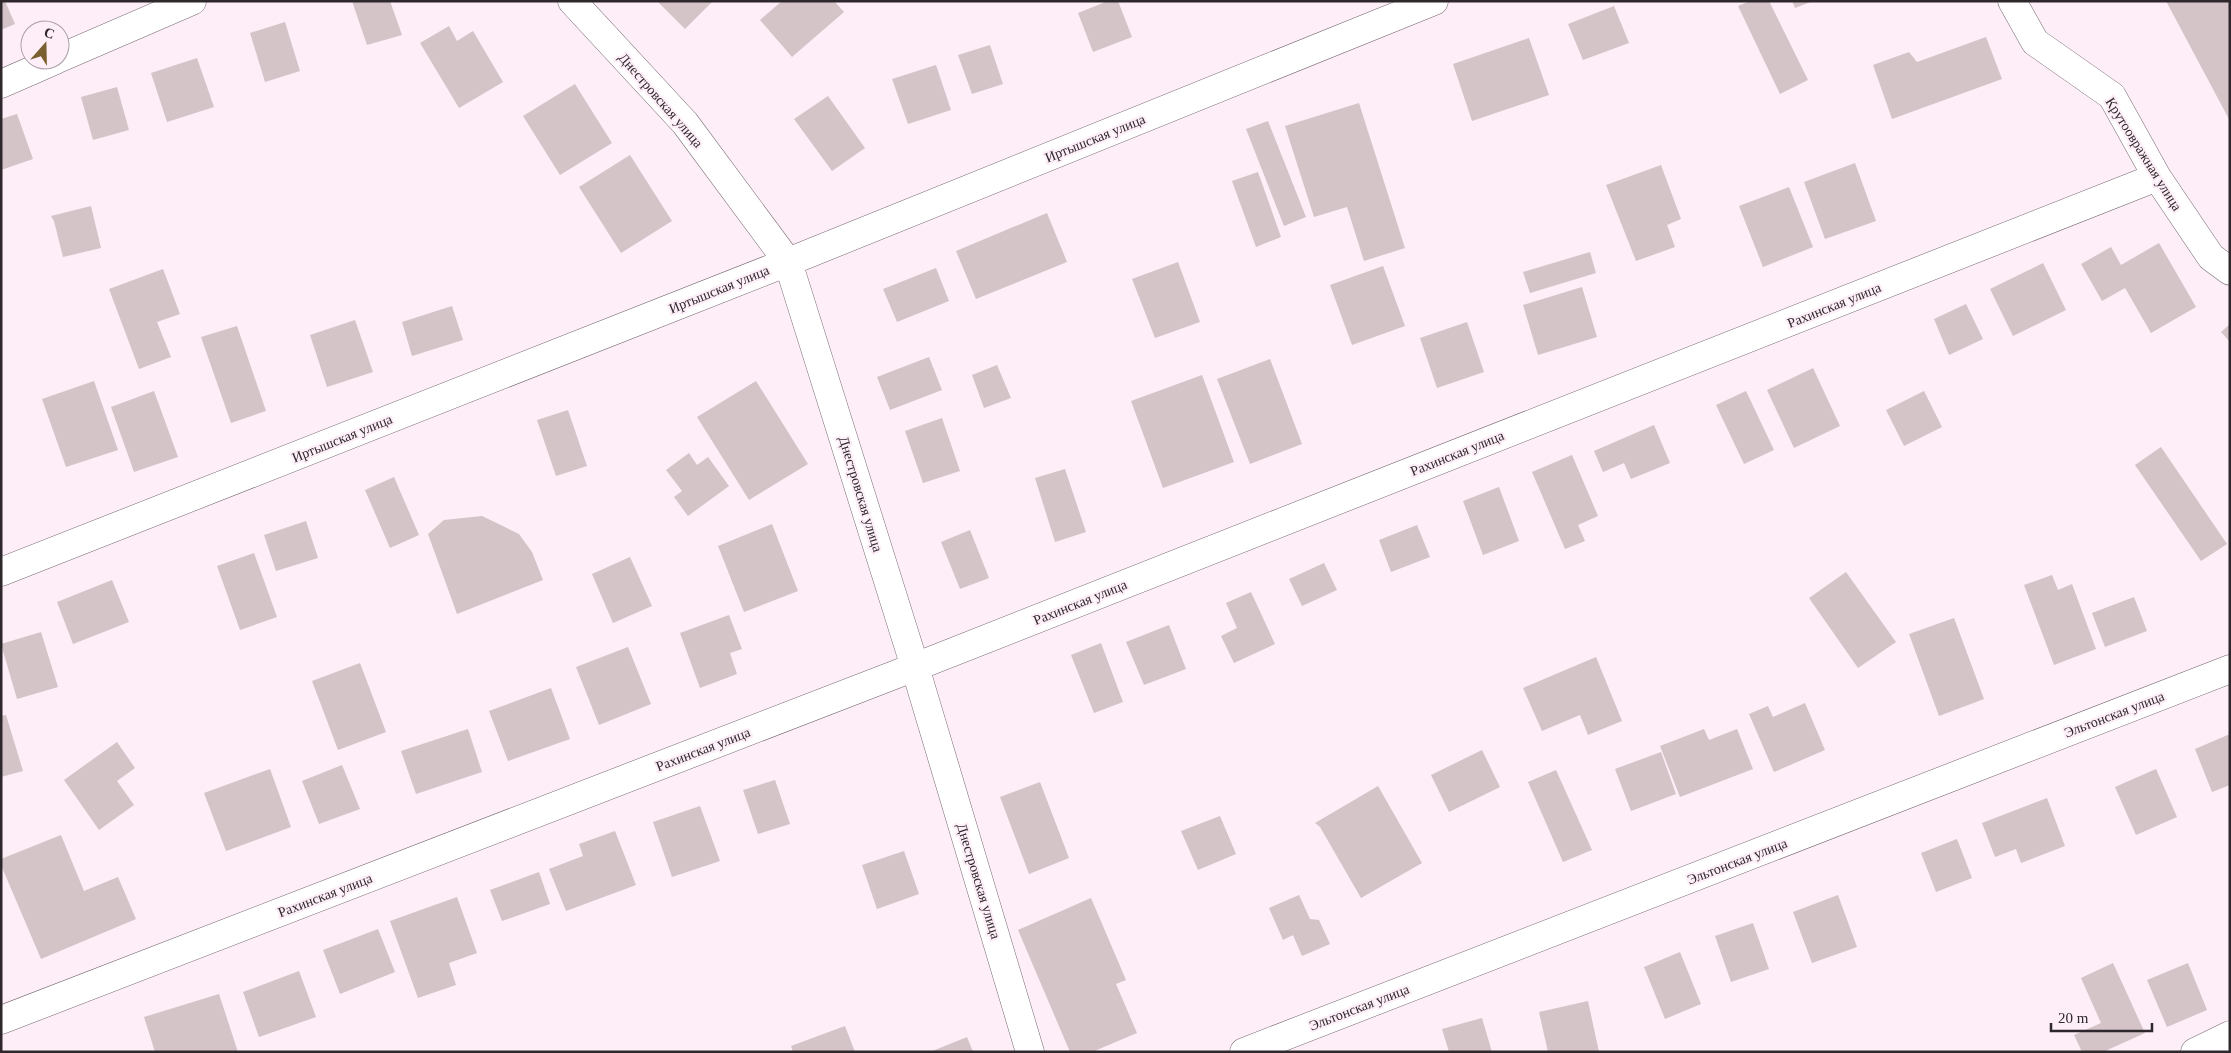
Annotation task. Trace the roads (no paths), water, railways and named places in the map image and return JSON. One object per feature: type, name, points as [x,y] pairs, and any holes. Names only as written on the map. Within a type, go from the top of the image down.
[{"type":"street","points":[[70,54],[192,1]]},
{"type":"street","name":"Днестровская улица","points":[[572,1],[685,123],[788,262],[915,667],[1030,1052]]},
{"type":"street","name":"Иртышская улица","points":[[1,572],[788,262],[1434,1]]},
{"type":"street","name":"Крутоовражная улица","points":[[2012,1],[2035,42],[2112,96],[2157,177],[2211,258],[2230,271]]},
{"type":"street","points":[[1,84],[33,70]]},
{"type":"street","name":"Рахинская улица","points":[[1,1020],[915,667],[2157,177]]},
{"type":"street","name":"Эльтонская улица","points":[[1244,1052],[2230,670]]},
{"type":"street","points":[[2195,1052],[2230,1035]]}]
